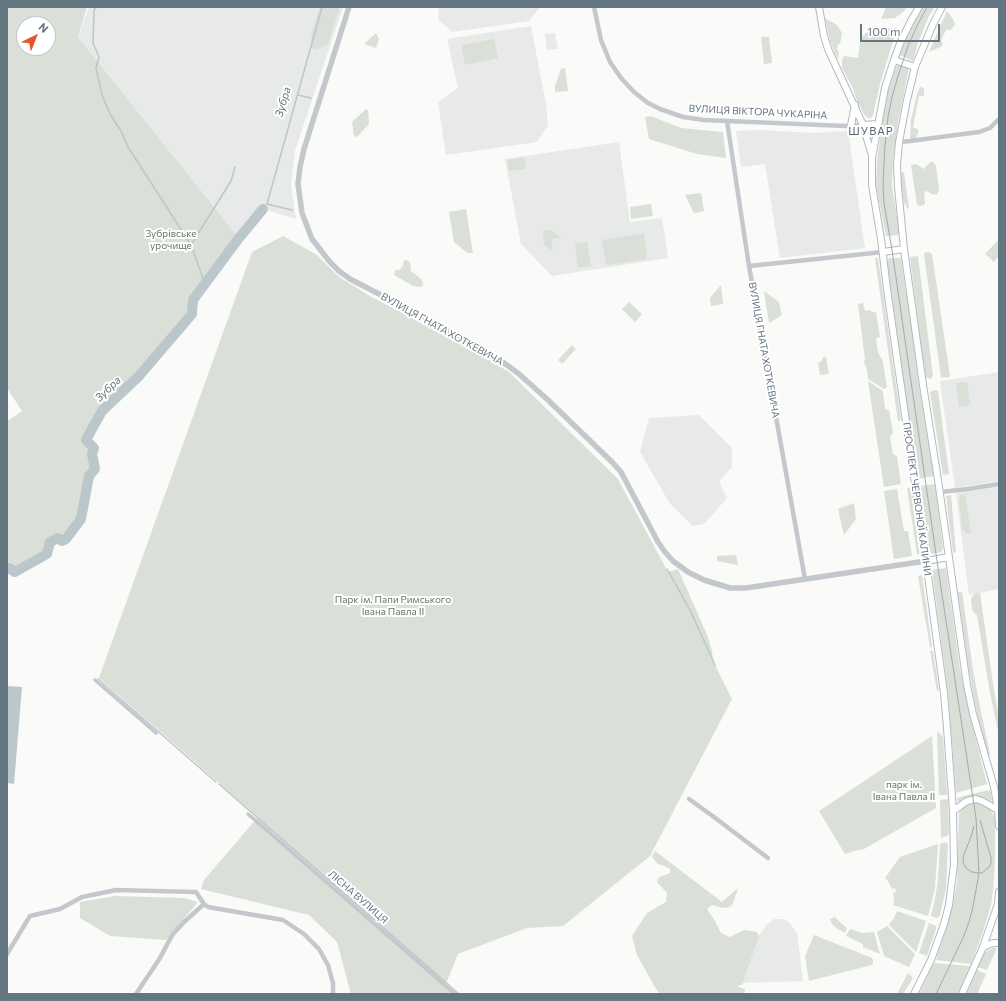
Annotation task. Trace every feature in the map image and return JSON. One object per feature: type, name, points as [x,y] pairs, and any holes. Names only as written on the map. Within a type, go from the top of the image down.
[{"type":"main road","points":[[818,7],[828,49],[863,125],[872,158]]},
{"type":"main road","name":"ПРОСПЕКТ ЧЕРВОНОЇ КАЛИНИ","points":[[914,994],[931,960],[949,906],[954,864],[953,812],[944,693],[882,239],[872,185],[872,158],[886,88],[894,60],[919,7]]},
{"type":"main road","points":[[942,7],[933,24],[915,67],[899,142],[897,165],[898,187],[904,249],[967,686],[973,714],[994,788],[999,826]]},
{"type":"main road","points":[[894,60],[915,67]]},
{"type":"main road","points":[[851,125],[854,105]]},
{"type":"main road","points":[[863,125],[878,124]]},
{"type":"main road","points":[[883,252],[904,249]]},
{"type":"main road","name":"ВУЛИЦЯ ГНАТА ХОТКЕВИЧА","points":[[926,561],[949,557]]},
{"type":"main road","points":[[953,812],[967,801],[976,799],[998,810]]},
{"type":"main road","points":[[999,892],[999,916]]},
{"type":"main road","points":[[962,994],[983,947],[998,904]]},
{"type":"main road","points":[[983,947],[993,943],[999,943]]},
{"type":"street","name":"ВУЛИЦЯ ГНАТА ХОТКЕВИЧА","points":[[349,7],[304,149],[298,184],[302,213],[312,239],[320,251],[339,271],[350,279],[457,334],[496,357],[520,374],[621,472],[661,547],[674,561],[688,572],[704,580],[730,588],[746,588],[926,561]]},
{"type":"street","name":"ВУЛИЦЯ ВІКТОРА ЧУКАРІНА","points":[[594,7],[601,40],[610,62],[620,78],[648,103],[670,113],[683,117],[727,121],[863,125]]},
{"type":"street","points":[[899,142],[910,142],[979,132],[990,128],[999,119]]},
{"type":"street","name":"ВУЛИЦЯ ГНАТА ХОТКЕВИЧА","points":[[727,121],[749,266],[805,579]]},
{"type":"street","points":[[749,266],[883,252]]},
{"type":"street","points":[[940,492],[999,484]]},
{"type":"street","points":[[95,680],[156,733]]},
{"type":"street","points":[[689,799],[768,858]]},
{"type":"street","name":"ЛІСНА ВУЛИЦЯ","points":[[248,814],[455,994]]},
{"type":"street","points":[[7,954],[30,916],[60,909],[82,897],[116,890],[195,892],[203,905],[208,907],[283,920],[304,934],[319,949],[328,966],[333,984],[333,994]]},
{"type":"street","points":[[136,994],[160,958],[173,934],[203,905]]},
{"type":"shaded area","points":[[89,7],[343,7],[295,151],[291,185],[296,219],[266,210],[239,238],[78,37]]},
{"type":"shaded area","points":[[440,7],[540,7],[529,21],[452,32],[438,19]]},
{"type":"shaded area","points":[[531,26],[546,104],[548,125],[537,142],[446,155],[438,102],[458,88],[447,39]]},
{"type":"shaded area","points":[[555,33],[558,49],[547,50],[545,34]]},
{"type":"shaded area","points":[[759,130],[813,133],[848,131],[865,248],[780,258],[765,164],[741,167],[736,131]]},
{"type":"shaded area","points":[[619,142],[630,222],[662,218],[668,258],[552,276],[521,244],[505,159]]},
{"type":"shaded area","points":[[999,372],[999,481],[955,488],[940,381]]},
{"type":"shaded area","points":[[699,415],[732,448],[732,467],[719,481],[727,498],[704,524],[693,526],[670,504],[640,452],[649,418]]},
{"type":"shaded area","points":[[999,487],[999,589],[969,595],[956,493]]},
{"type":"shaded area","points":[[7,686],[22,687],[14,784],[7,783]]},
{"type":"shaded area","points":[[774,919],[782,919],[789,922],[797,933],[803,981],[742,983],[759,936],[767,924]]},
{"type":"green space","name":"Зубрівське урочище","points":[[7,7],[87,7],[78,37],[239,238],[193,300],[192,314],[139,376],[102,411],[86,440],[94,448],[92,454],[95,469],[89,476],[81,519],[66,539],[62,541],[58,538],[50,542],[47,554],[15,572],[9,568],[7,569],[7,421],[22,411],[7,388]]},
{"type":"green space","points":[[320,7],[340,7],[328,44],[317,50],[312,48],[311,44],[312,32]]},
{"type":"green space","points":[[886,7],[907,7],[895,18],[881,19]]},
{"type":"green space","points":[[923,7],[935,7],[929,16],[918,43],[913,61],[900,55],[907,37]]},
{"type":"green space","points":[[947,11],[955,24],[952,29],[946,30],[941,40],[943,44],[941,47],[929,52]]},
{"type":"green space","points":[[825,18],[837,25],[842,33],[837,50],[839,51],[838,60],[830,41]]},
{"type":"green space","points":[[897,28],[880,84],[873,115],[871,118],[868,118],[857,101],[853,88],[842,68],[842,60],[844,56],[858,58],[860,43],[866,33],[876,29]]},
{"type":"green space","points":[[376,33],[379,39],[376,48],[364,44]]},
{"type":"green space","points":[[761,37],[769,37],[772,63],[764,64]]},
{"type":"green space","points":[[494,39],[498,58],[465,65],[461,45]]},
{"type":"green space","points":[[897,65],[909,68],[898,123],[893,159],[892,186],[900,235],[886,236],[876,185],[877,160],[886,99]]},
{"type":"green space","points":[[565,68],[568,91],[555,92],[555,86],[561,69]]},
{"type":"green space","points":[[920,87],[924,89],[924,96],[919,96],[913,127],[919,130],[916,138],[911,140],[911,120]]},
{"type":"green space","points":[[366,109],[368,110],[369,124],[358,136],[354,137],[352,122]]},
{"type":"green space","points":[[651,116],[681,128],[723,132],[726,158],[697,154],[649,139],[645,117]]},
{"type":"green space","points":[[524,157],[526,169],[509,171],[507,160]]},
{"type":"green space","points":[[930,162],[933,162],[936,166],[939,191],[936,195],[924,191],[925,204],[921,206],[917,205],[911,165],[916,164],[924,169]]},
{"type":"green space","points":[[902,172],[904,173],[909,208],[907,209],[904,203],[902,191]]},
{"type":"green space","points":[[701,193],[704,211],[694,213],[685,195]]},
{"type":"green space","points":[[651,204],[653,216],[631,219],[630,207]]},
{"type":"green space","points":[[466,209],[473,253],[467,253],[454,242],[449,212]]},
{"type":"green space","points":[[543,230],[550,230],[562,238],[551,239],[553,251],[544,245]]},
{"type":"green space","points":[[644,233],[647,259],[606,265],[602,240]]},
{"type":"green space","name":"Парк ім. Папи Римського Івана Павла ІІ","points":[[283,236],[317,255],[339,277],[370,296],[465,346],[509,372],[618,479],[668,572],[678,569],[708,637],[713,661],[732,699],[650,856],[563,926],[527,928],[458,954],[445,986],[454,994],[351,994],[337,942],[309,915],[201,889],[204,880],[258,817],[99,678],[252,252]]},
{"type":"green space","points":[[999,239],[999,256],[994,262],[985,254]]},
{"type":"green space","points":[[587,242],[591,266],[578,268],[575,244]]},
{"type":"green space","points":[[926,252],[932,254],[950,376],[948,378],[941,377],[924,254]]},
{"type":"green space","points":[[918,256],[933,376],[930,379],[925,377],[910,257]]},
{"type":"green space","points":[[875,258],[878,258],[901,420],[898,421]]},
{"type":"green space","points":[[889,258],[901,258],[905,287],[909,301],[918,380],[934,476],[917,479],[887,262]]},
{"type":"green space","points":[[404,260],[410,262],[411,272],[422,280],[423,285],[421,287],[413,286],[394,275],[395,270],[399,270],[403,266]]},
{"type":"green space","points":[[720,286],[723,304],[711,306],[710,298]]},
{"type":"green space","points":[[764,291],[779,302],[782,315],[769,323]]},
{"type":"green space","points":[[629,302],[642,314],[635,322],[622,309]]},
{"type":"green space","points":[[863,303],[865,311],[870,310],[872,312],[876,312],[880,337],[876,338],[878,352],[882,358],[887,387],[884,389],[868,379],[864,362],[865,359],[858,304]]},
{"type":"green space","points":[[572,345],[576,349],[562,364],[558,360]]},
{"type":"green space","points":[[823,357],[826,357],[829,374],[820,375],[818,363],[822,361]]},
{"type":"green space","points":[[868,381],[883,391],[885,409],[889,410],[893,433],[890,437],[893,454],[897,456],[901,484],[884,487]]},
{"type":"green space","points":[[967,382],[970,405],[959,407],[956,383]]},
{"type":"green space","points":[[934,390],[938,391],[949,474],[943,475],[930,392]]},
{"type":"green space","points":[[935,484],[943,549],[941,552],[932,554],[929,550],[919,486]]},
{"type":"green space","points":[[912,487],[920,554],[917,554],[907,488]]},
{"type":"green space","points":[[897,489],[904,531],[908,531],[912,556],[894,559],[884,491]]},
{"type":"green space","points":[[962,494],[966,498],[970,529],[972,529],[972,532],[967,534],[962,529],[959,500]]},
{"type":"green space","points":[[951,495],[956,552],[953,553],[946,496]]},
{"type":"green space","points":[[854,503],[856,519],[844,535],[838,509]]},
{"type":"green space","points":[[736,555],[738,565],[717,561],[717,556]]},
{"type":"green space","points":[[946,568],[960,669],[987,784],[956,793],[948,693],[932,570]]},
{"type":"green space","points":[[922,575],[932,647],[930,647],[918,576]]},
{"type":"green space","points":[[958,592],[962,592],[973,670],[990,754],[989,756],[987,754],[977,713],[969,671]]},
{"type":"green space","points":[[980,593],[999,718],[999,736],[977,615],[972,609],[971,599],[974,594]]},
{"type":"green space","points":[[930,651],[933,651],[938,691],[937,691]]},
{"type":"green space","points":[[937,732],[943,737],[947,795],[939,795]]},
{"type":"green space","name":"парк ім. Івана Павла II","points":[[932,736],[936,808],[864,849],[845,854],[819,811]]},
{"type":"green space","points":[[990,790],[991,801],[981,797],[972,797],[958,802],[957,798]]},
{"type":"green space","points":[[948,799],[949,833],[947,836],[941,838],[940,800]]},
{"type":"green space","points":[[972,803],[984,805],[991,810],[995,818],[995,861],[991,905],[971,964],[936,960],[953,905],[957,883],[959,813],[962,808]]},
{"type":"green space","points":[[946,842],[948,844],[946,888],[940,915],[937,918],[931,916],[938,880],[940,844]]},
{"type":"green space","points":[[938,844],[935,888],[928,916],[893,905],[893,893],[896,892],[895,888],[892,889],[885,878],[900,857]]},
{"type":"green space","points":[[655,851],[722,902],[738,888],[730,907],[722,908],[712,905],[707,909],[721,933],[730,937],[744,930],[757,932],[759,936],[742,985],[739,985],[738,987],[745,989],[744,994],[660,994],[656,989],[637,955],[632,936],[647,913],[666,902],[667,893],[657,882],[658,878],[670,873],[670,869],[658,864],[655,861],[652,856]]},
{"type":"green space","points":[[115,896],[184,898],[198,902],[166,940],[110,936],[80,918],[80,902]]},
{"type":"green space","points":[[897,911],[926,921],[916,952],[889,925]]},
{"type":"green space","points":[[835,917],[847,928],[845,933],[832,924],[830,919]]},
{"type":"green space","points":[[929,923],[936,926],[936,929],[927,956],[919,953]]},
{"type":"green space","points":[[887,926],[915,954],[909,967],[884,956],[877,932]]},
{"type":"green space","points":[[850,929],[862,933],[874,932],[880,954],[863,947],[863,944],[846,936]]},
{"type":"green space","points":[[814,935],[872,958],[873,963],[872,965],[809,981],[805,956]]},
{"type":"green space","points":[[993,948],[997,948],[987,970],[977,967],[983,955]]},
{"type":"green space","points":[[934,963],[970,966],[958,994],[919,994]]},
{"type":"green space","points":[[977,970],[986,974],[977,994],[967,994]]},
{"type":"green space","points":[[908,973],[913,978],[903,994],[897,994]]},
{"type":"waterway","points":[[96,7],[94,10],[93,43],[99,57],[96,68],[102,95],[110,114],[121,131],[128,147],[191,245],[205,284]]},
{"type":"waterway","name":"Зубра","points":[[292,210],[267,204],[322,7]]},
{"type":"waterway","points":[[298,95],[311,98]]},
{"type":"waterway","points":[[191,245],[231,181],[235,167]]},
{"type":"waterway","name":"Зубра","points":[[7,569],[9,568],[15,572],[47,554],[50,542],[58,538],[62,541],[66,539],[81,519],[89,476],[95,469],[92,454],[94,448],[86,440],[102,411],[139,376],[192,314],[193,300],[239,238],[263,209]]},
{"type":"waterway","points":[[667,569],[690,610],[715,665]]},
{"type":"waterway","points":[[98,679],[216,782]]},
{"type":"waterway","points":[[219,784],[459,994]]},
{"type":"tram line","points":[[927,7],[908,46],[892,97],[885,145],[883,186],[884,203],[976,818],[979,873],[973,907],[963,938],[936,994]]},
{"type":"tram line","points":[[974,826],[964,854],[964,865],[972,872],[982,873],[991,864],[991,858],[980,820]]},
{"type":"district","name":"ШУВАР","points":[[871,131]]}]
